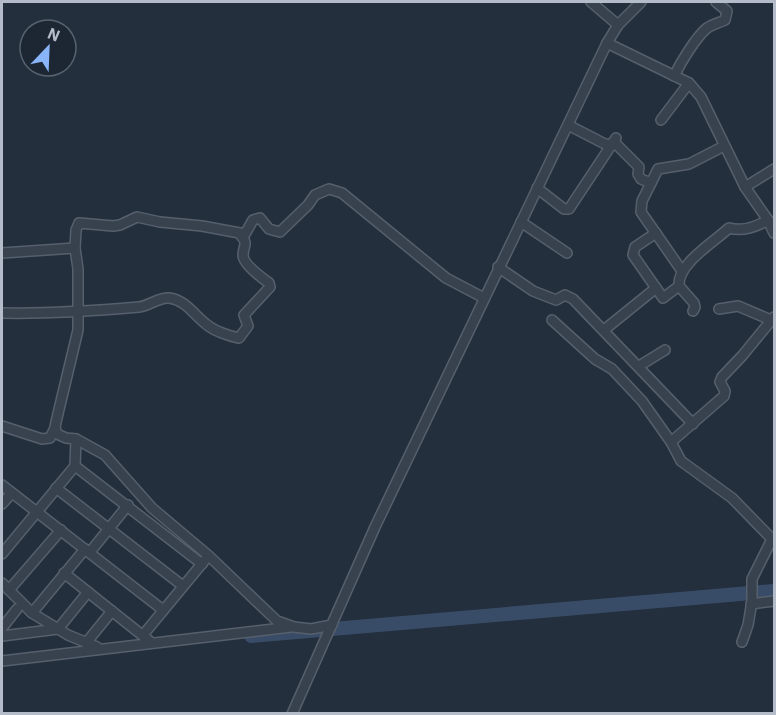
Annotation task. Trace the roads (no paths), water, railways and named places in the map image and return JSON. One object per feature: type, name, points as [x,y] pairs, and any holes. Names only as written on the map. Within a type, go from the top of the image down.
[{"type":"street","points":[[591,2],[618,25]]},
{"type":"street","points":[[292,714],[375,527],[607,43],[618,25],[641,2]]},
{"type":"street","points":[[674,76],[707,28],[725,20],[727,11],[716,2]]},
{"type":"street","points":[[607,43],[689,83],[701,97],[745,187],[768,220],[774,233]]},
{"type":"street","points":[[661,120],[689,83]]},
{"type":"street","points":[[568,125],[604,144],[614,141]]},
{"type":"street","points":[[614,141],[639,167],[638,174],[641,179],[651,183]]},
{"type":"street","points":[[537,188],[567,210],[614,141]]},
{"type":"street","points":[[682,271],[641,212],[642,201],[660,168],[689,164],[724,146]]},
{"type":"street","points":[[745,187],[774,169]]},
{"type":"street","points":[[2,426],[42,439],[50,438],[55,428],[78,330],[78,269],[75,248],[76,230],[79,223],[112,226],[120,225],[136,217],[245,234],[250,224],[256,218],[260,218],[269,230],[280,232],[308,206],[318,192],[329,189],[337,190],[446,278],[484,298]]},
{"type":"street","points":[[693,311],[694,303],[679,286],[678,278],[682,271],[729,228],[745,229],[768,220]]},
{"type":"street","points":[[521,222],[567,253]]},
{"type":"street","points":[[2,313],[77,313],[142,307],[169,298],[179,300],[207,326],[239,338],[248,326],[243,315],[270,287],[251,266],[245,263],[243,255],[246,240],[239,233]]},
{"type":"street","points":[[656,233],[635,247],[633,255],[663,298],[679,286]]},
{"type":"street","points":[[2,253],[75,248]]},
{"type":"street","points":[[498,267],[538,293],[543,293],[556,300],[569,296],[693,424]]},
{"type":"street","points":[[604,330],[656,288]]},
{"type":"street","points":[[671,442],[724,396],[725,391],[720,382],[722,376],[773,319],[738,306],[719,309]]},
{"type":"street","points":[[552,320],[595,359],[612,369],[642,401],[671,442],[681,461],[732,498],[772,539],[752,579],[752,602],[742,642]]},
{"type":"street","points":[[639,366],[664,350]]},
{"type":"street","points":[[55,428],[57,434],[62,437],[76,439],[105,455],[152,508],[209,556],[277,621],[294,627],[311,629],[332,626]]},
{"type":"street","points":[[2,554],[75,466],[76,439]]},
{"type":"street","points":[[75,466],[202,564]]},
{"type":"street","points":[[2,485],[163,610]]},
{"type":"street","points":[[56,488],[183,586]]},
{"type":"street","points":[[2,504],[12,493]]},
{"type":"street","points":[[32,613],[64,573],[108,530],[128,505]]},
{"type":"street","points":[[9,590],[61,530]]},
{"type":"street","points":[[142,635],[209,556]]},
{"type":"street","points":[[64,573],[153,643]]},
{"type":"street","points":[[2,583],[32,613],[58,629],[99,648]]},
{"type":"street","points":[[2,636],[58,629],[88,592]]},
{"type":"street","points":[[752,602],[774,601]]},
{"type":"street","points":[[2,628],[17,609]]},
{"type":"street","points":[[86,643],[112,611]]},
{"type":"street","points":[[2,661],[294,627]]},
{"type":"waterway","points":[[251,636],[774,591]]}]
